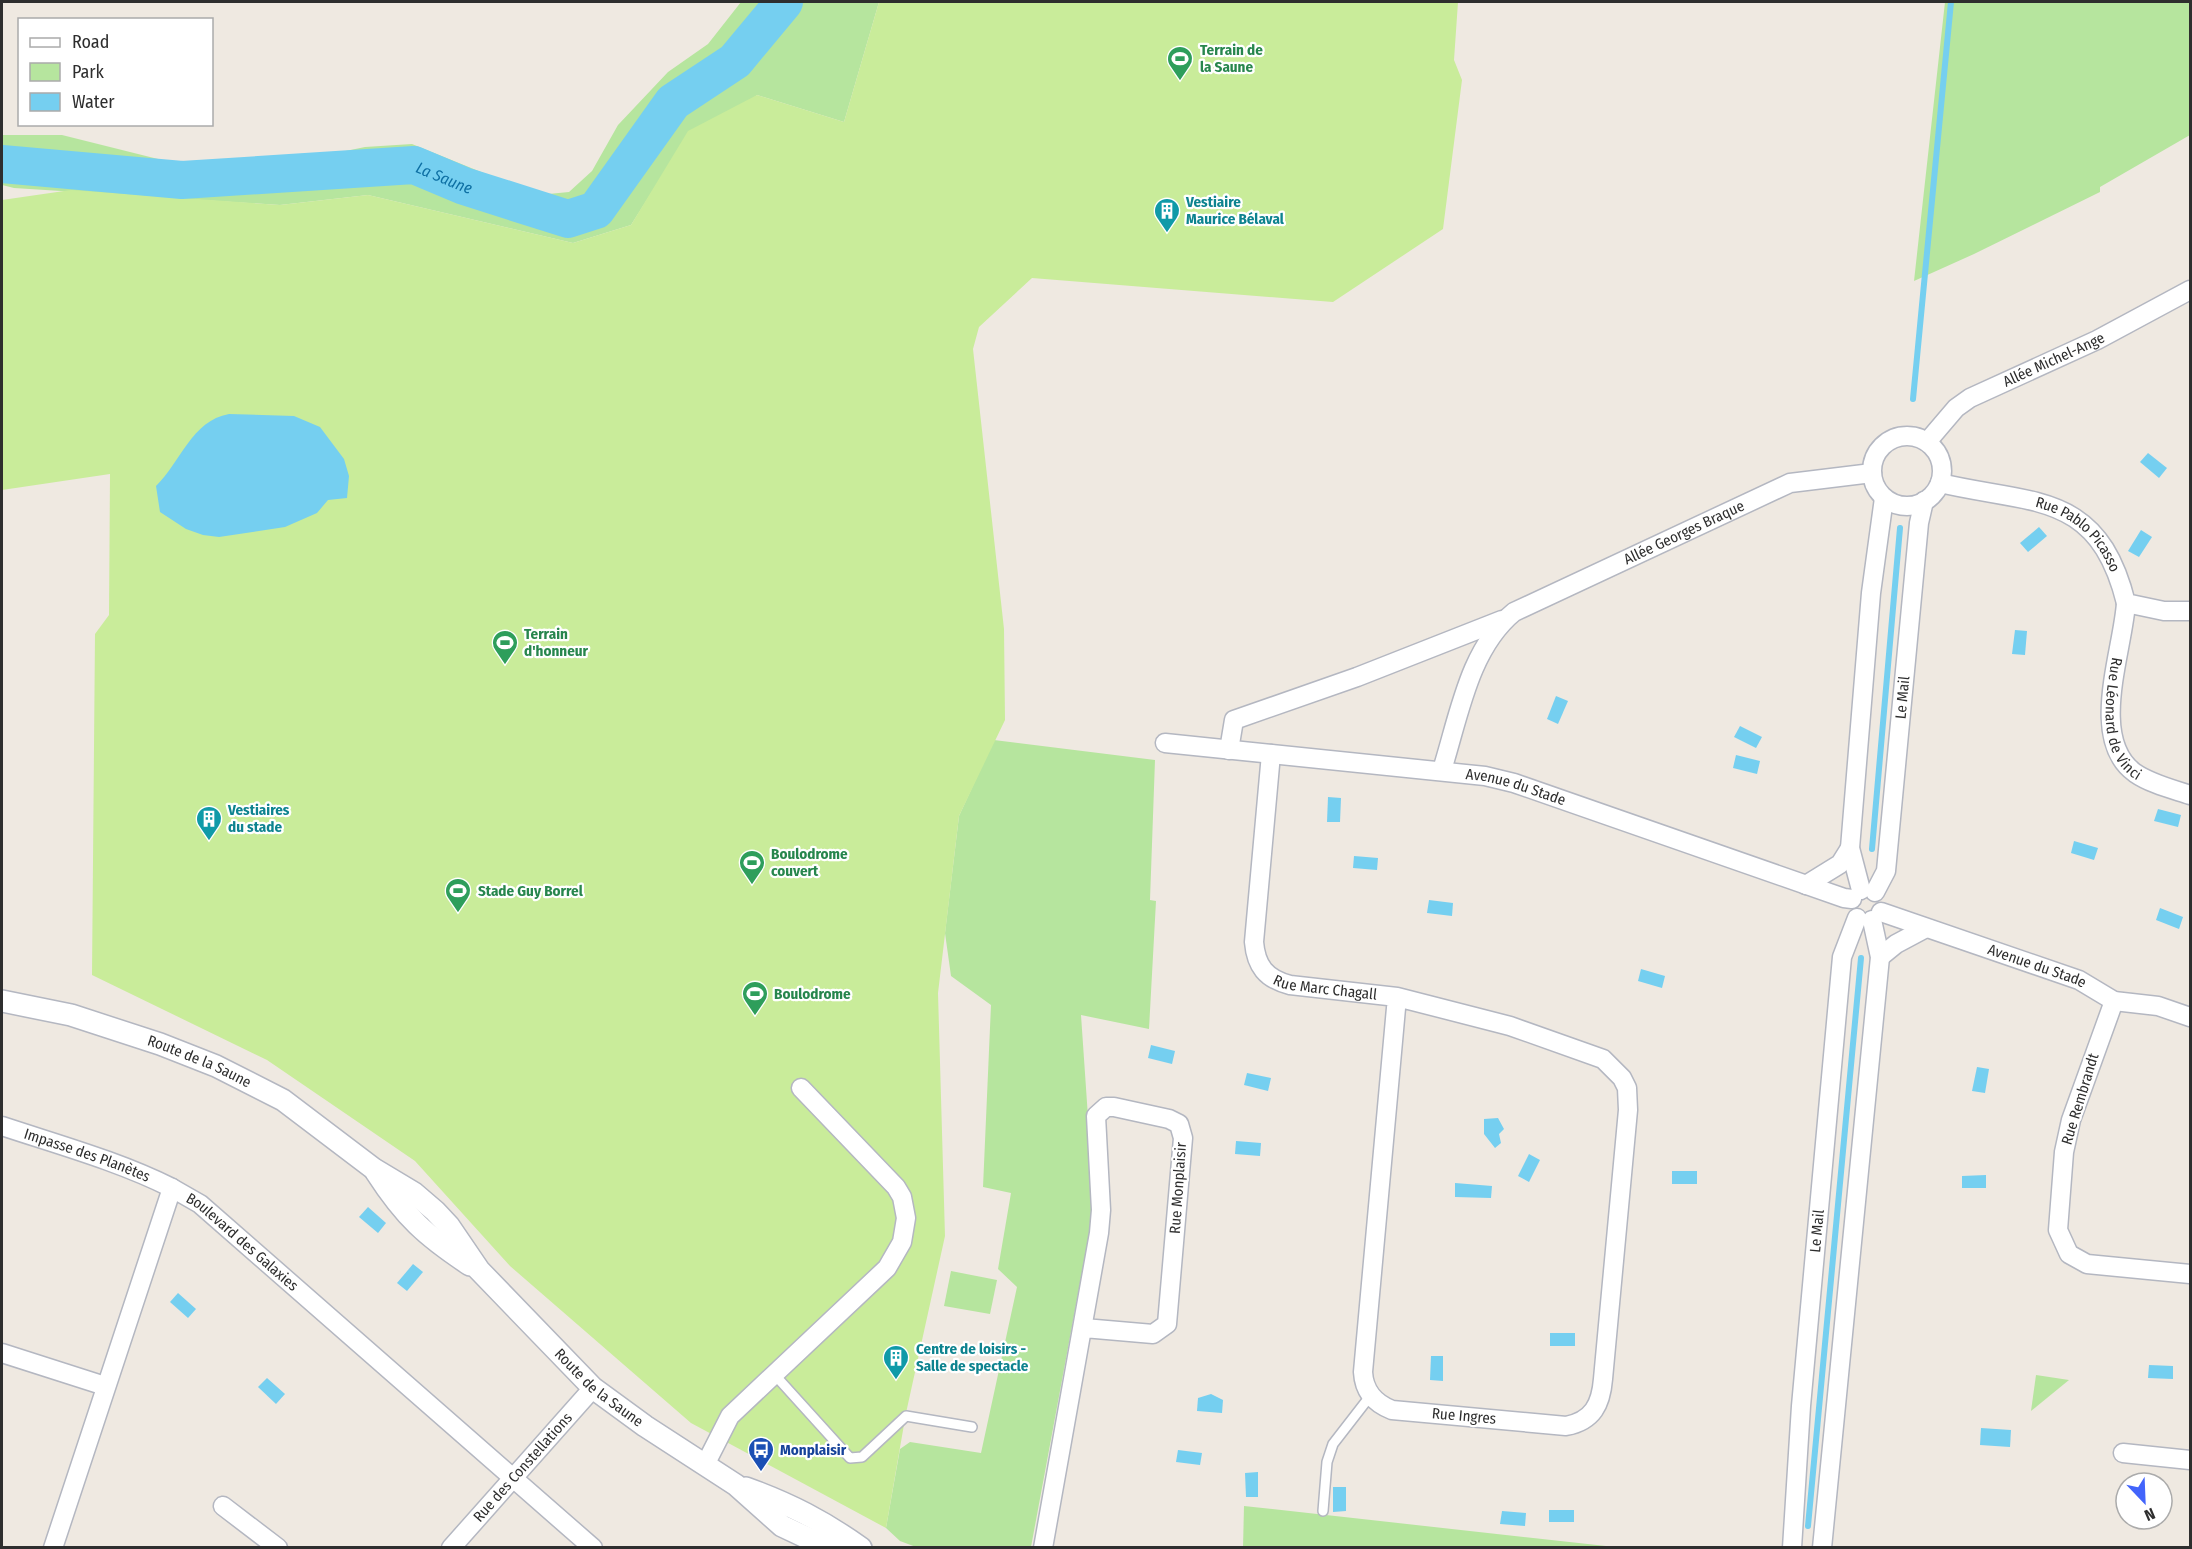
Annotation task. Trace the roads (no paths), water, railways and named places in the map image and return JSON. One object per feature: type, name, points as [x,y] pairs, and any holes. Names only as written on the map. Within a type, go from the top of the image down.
[{"type":"street","name":"Allée Michel-Ange","points":[[1928,442],[1956,408],[1970,398],[2107,335],[2190,290]]},
{"type":"street","points":[[1909,435],[1928,442],[1941,460],[1940,483],[1934,494],[1924,501],[1904,506],[1884,498],[1875,487],[1872,473],[1876,454],[1890,440],[1909,435]]},
{"type":"street","name":"Allée Georges Braque","points":[[1442,770],[1477,661],[1494,630],[1506,618],[1524,606],[1790,483],[1872,473]]},
{"type":"street","name":"Rue Pablo Picasso","points":[[1940,483],[2047,503],[2076,517],[2101,542],[2110,558],[2126,603]]},
{"type":"street","points":[[1863,894],[1850,848],[1871,593],[1884,498]]},
{"type":"street","name":"Le Mail","points":[[1863,894],[1886,871],[1919,523],[1924,501]]},
{"type":"street","points":[[2126,603],[2164,611],[2190,611]]},
{"type":"street","name":"Rue Léonard de Vinci","points":[[2126,603],[2119,637],[2111,715],[2116,750],[2124,762],[2145,779],[2190,795]]},
{"type":"street","name":"Allée Georges Braque","points":[[1229,750],[1234,720],[1358,677],[1506,618]]},
{"type":"street","name":"Avenue du Stade","points":[[1165,744],[1442,770],[1514,783],[1806,885],[1863,894]]},
{"type":"street","name":"Rue Marc Chagall","points":[[1271,754],[1254,942],[1260,966],[1277,982],[1397,997],[1510,1026],[1603,1059]]},
{"type":"street","points":[[1806,885],[1840,864],[1850,848]]},
{"type":"street","points":[[1822,1548],[1880,957],[1870,917],[1882,898],[1863,894]]},
{"type":"street","points":[[1863,894],[1850,906],[1870,917]]},
{"type":"street","name":"Le Mail","points":[[1792,1548],[1801,1406],[1842,957],[1870,917]]},
{"type":"street","name":"Avenue du Stade","points":[[1870,917],[1926,928],[2079,980],[2114,1000],[2158,1006],[2190,1017]]},
{"type":"street","points":[[1880,957],[1896,944],[1926,928]]},
{"type":"street","points":[[1371,1395],[1363,1372],[1397,997]]},
{"type":"street","name":"Rue Rembrandt","points":[[2114,1000],[2071,1120],[2064,1152],[2058,1230],[2069,1254],[2086,1264],[2190,1274]]},
{"type":"street","name":"Route de la Saune","points":[[2,1001],[44,1008],[121,1030],[216,1066],[283,1100],[374,1169],[398,1206],[433,1241],[479,1270],[593,1388],[630,1416],[736,1485],[782,1526],[834,1548]]},
{"type":"street","name":"Rue Ingres","points":[[1371,1395],[1383,1406],[1392,1410],[1566,1426],[1584,1421],[1598,1407],[1604,1379],[1628,1098],[1622,1078],[1603,1059]]},
{"type":"street","points":[[705,1465],[730,1416],[887,1268],[902,1242],[906,1218],[902,1197],[896,1187],[801,1088]]},
{"type":"street","name":"Rue Monplaisir","points":[[1043,1548],[1084,1328],[1101,1210],[1096,1116],[1099,1111],[1114,1107],[1169,1119],[1179,1124],[1183,1138],[1167,1324],[1153,1334],[1084,1328]]},
{"type":"street","name":"Impasse des Planètes","points":[[2,1126],[90,1155],[172,1188]]},
{"type":"street","name":"Boulevard des Galaxies","points":[[52,1548],[172,1188],[200,1204],[593,1548]]},
{"type":"street","points":[[2,1353],[105,1386]]},
{"type":"street","name":"Rue des Constellations","points":[[451,1548],[593,1388]]},
{"type":"street","points":[[2122,1453],[2190,1460]]},
{"type":"street","name":"Route de la Saune","points":[[736,1485],[787,1502],[828,1524],[861,1548]]},
{"type":"street","points":[[223,1506],[278,1548]]},
{"type":"lane","points":[[774,1374],[850,1458],[856,1460],[906,1416],[972,1427]]},
{"type":"lane","points":[[1323,1511],[1328,1453],[1371,1395]]},
{"type":"water","points":[[229,414],[294,416],[320,427],[344,459],[349,476],[347,498],[328,500],[317,513],[285,527],[219,537],[203,535],[186,529],[160,512],[156,486],[205,425]]},
{"type":"water","points":[[2148,453],[2167,468],[2159,478],[2140,462]]},
{"type":"water","points":[[2039,527],[2047,536],[2028,552],[2020,543]]},
{"type":"water","points":[[2141,530],[2152,537],[2139,557],[2128,551]]},
{"type":"water","points":[[2015,630],[2027,631],[2025,655],[2012,654]]},
{"type":"water","points":[[1556,696],[1568,701],[1558,724],[1547,719]]},
{"type":"water","points":[[1740,726],[1762,737],[1756,748],[1734,737]]},
{"type":"water","points":[[1736,755],[1760,761],[1757,774],[1733,768]]},
{"type":"water","points":[[1328,797],[1341,798],[1340,822],[1327,822]]},
{"type":"water","points":[[2158,809],[2181,815],[2178,827],[2154,821]]},
{"type":"water","points":[[2074,841],[2098,848],[2094,860],[2071,853]]},
{"type":"water","points":[[1354,856],[1378,858],[1377,870],[1353,868]]},
{"type":"water","points":[[1429,900],[1453,903],[1452,916],[1427,913]]},
{"type":"water","points":[[2160,908],[2183,917],[2179,929],[2156,920]]},
{"type":"water","points":[[1641,969],[1665,976],[1662,988],[1638,981]]},
{"type":"water","points":[[1151,1045],[1175,1051],[1172,1064],[1148,1058]]},
{"type":"water","points":[[1977,1067],[1989,1069],[1985,1093],[1972,1091]]},
{"type":"water","points":[[1247,1073],[1271,1078],[1268,1091],[1244,1085]]},
{"type":"water","points":[[1498,1118],[1504,1129],[1499,1134],[1501,1143],[1495,1148],[1484,1134],[1484,1119]]},
{"type":"water","points":[[1236,1141],[1261,1143],[1260,1156],[1235,1154]]},
{"type":"water","points":[[1529,1154],[1540,1160],[1529,1182],[1518,1176]]},
{"type":"water","points":[[1672,1171],[1697,1171],[1697,1184],[1672,1184]]},
{"type":"water","points":[[1986,1175],[1986,1188],[1962,1188],[1962,1176]]},
{"type":"water","points":[[1455,1183],[1492,1186],[1491,1198],[1455,1197]]},
{"type":"water","points":[[368,1207],[386,1223],[378,1233],[359,1217]]},
{"type":"water","points":[[413,1264],[423,1272],[407,1291],[397,1283]]},
{"type":"water","points":[[178,1293],[196,1309],[188,1318],[170,1302]]},
{"type":"water","points":[[1550,1333],[1575,1333],[1575,1346],[1550,1346]]},
{"type":"water","points":[[1431,1356],[1443,1356],[1443,1381],[1430,1380]]},
{"type":"water","points":[[2149,1365],[2173,1366],[2173,1379],[2148,1378]]},
{"type":"water","points":[[267,1378],[285,1394],[276,1404],[258,1387]]},
{"type":"water","points":[[1211,1394],[1223,1400],[1222,1413],[1197,1411],[1198,1398]]},
{"type":"water","points":[[1981,1428],[2011,1430],[2010,1447],[1980,1445]]},
{"type":"water","points":[[1178,1450],[1202,1453],[1200,1465],[1176,1462]]},
{"type":"water","points":[[1258,1472],[1258,1497],[1246,1497],[1245,1473]]},
{"type":"water","points":[[1333,1487],[1346,1487],[1346,1511],[1333,1512]]},
{"type":"water","points":[[1549,1510],[1574,1510],[1574,1522],[1549,1522]]},
{"type":"water","points":[[1502,1511],[1526,1513],[1525,1526],[1500,1524]]},
{"type":"waterway","name":"La Saune","points":[[2,164],[182,180],[414,165],[464,186],[568,219],[596,210],[673,102],[735,61],[784,2]]},
{"type":"waterway","points":[[1913,399],[1951,2]]},
{"type":"waterway","points":[[1872,849],[1900,528]]},
{"type":"waterway","points":[[1808,1526],[1861,958]]},
{"type":"place","name":"Terrain de la Saune","points":[[1180,82]]},
{"type":"place","name":"Vestiaire Maurice Bélaval","points":[[1167,234]]},
{"type":"place","name":"Terrain d'honneur","points":[[505,666]]},
{"type":"place","name":"Vestiaires du stade","points":[[209,842]]},
{"type":"place","name":"Boulodrome couvert","points":[[752,886]]},
{"type":"place","name":"Stade Guy Borrel","points":[[458,914]]},
{"type":"place","name":"Boulodrome","points":[[755,1017]]},
{"type":"place","name":"Centre de loisirs - Salle de spectacle","points":[[896,1381]]},
{"type":"place","name":"Monplaisir","points":[[761,1473]]}]
